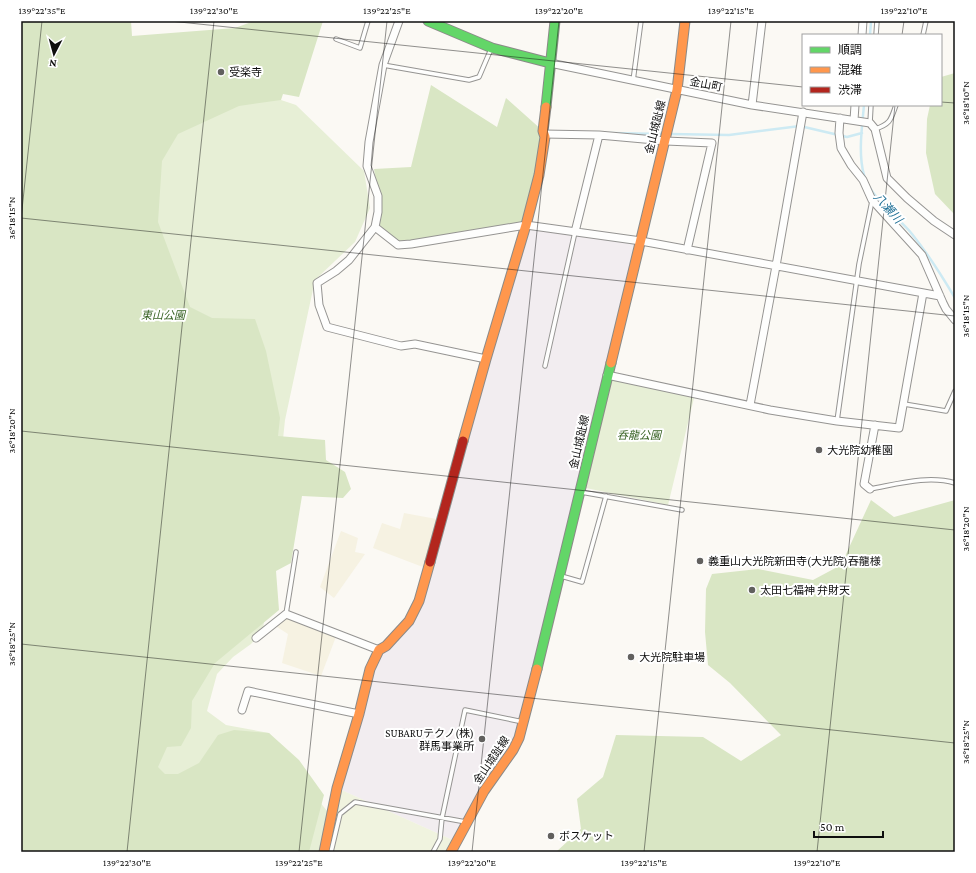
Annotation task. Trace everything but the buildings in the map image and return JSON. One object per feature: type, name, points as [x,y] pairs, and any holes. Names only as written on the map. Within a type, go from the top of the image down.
[{"type":"street","points":[[399,21],[383,65],[369,142],[367,166],[378,196],[378,212],[375,227],[350,260],[317,283],[319,305],[327,327],[401,346],[415,344],[486,359]]},
{"type":"street","points":[[428,21],[492,48],[550,63]]},
{"type":"street","points":[[324,852],[337,788],[359,714],[368,674],[379,650],[386,646],[409,621],[419,601],[486,359],[526,225],[539,176],[546,138],[544,131],[550,63],[556,21]]},
{"type":"street","name":"金山城趾線","points":[[451,852],[484,791],[514,750],[520,738],[677,90],[685,21]]},
{"type":"street","points":[[752,105],[762,21]]},
{"type":"street","points":[[862,34],[863,21]]},
{"type":"street","name":"金山町","points":[[550,63],[752,105],[868,123]]},
{"type":"street","points":[[855,106],[856,120]]},
{"type":"street","points":[[750,405],[803,112]]},
{"type":"street","points":[[840,118],[839,136],[841,148],[851,165],[863,180],[872,200],[922,255],[946,310],[955,320]]},
{"type":"street","points":[[868,123],[876,129],[883,167],[887,178],[934,221],[955,235]]},
{"type":"street","points":[[544,134],[599,135],[664,141],[712,143],[688,250]]},
{"type":"street","points":[[575,232],[599,135]]},
{"type":"street","points":[[375,227],[398,244],[411,244],[526,225],[640,241],[940,296]]},
{"type":"street","points":[[607,375],[750,405],[837,421],[899,428],[923,293]]},
{"type":"street","points":[[870,489],[864,484],[875,425]]},
{"type":"street","points":[[256,638],[286,614],[379,650]]},
{"type":"street","points":[[242,710],[248,691],[359,714]]},
{"type":"lane","points":[[336,39],[360,48],[368,21]]},
{"type":"lane","points":[[633,81],[641,21]]},
{"type":"lane","points":[[876,34],[877,21]]},
{"type":"lane","points":[[923,34],[926,21]]},
{"type":"lane","points":[[383,65],[469,80],[479,77],[492,48]]},
{"type":"lane","points":[[868,123],[871,106]]},
{"type":"lane","points":[[876,129],[890,122],[896,106]]},
{"type":"lane","points":[[837,421],[857,281],[872,200]]},
{"type":"lane","points":[[545,366],[575,232]]},
{"type":"lane","points":[[904,404],[946,411],[955,391]]},
{"type":"lane","points":[[870,489],[926,479],[946,480],[955,483]]},
{"type":"lane","points":[[580,491],[682,510]]},
{"type":"lane","points":[[560,576],[582,582],[606,496]]},
{"type":"lane","points":[[286,614],[296,552]]},
{"type":"lane","points":[[433,852],[440,839],[442,818],[465,710],[524,723]]},
{"type":"lane","points":[[331,852],[340,814],[355,802],[467,822]]},
{"type":"shaded area","points":[[526,225],[640,241],[519,738],[457,842],[337,788],[379,650],[409,621]]},
{"type":"shaded area","points":[[404,513],[442,520],[428,569],[373,548],[382,523],[400,529]]},
{"type":"shaded area","points":[[341,531],[358,538],[355,552],[365,554],[334,598],[320,587]]},
{"type":"shaded area","points":[[286,614],[337,634],[321,676],[282,663],[288,634],[274,625]]},
{"type":"green space","name":"東山公園","points":[[21,21],[131,21],[132,36],[235,28],[254,21],[323,21],[299,97],[283,94],[281,100],[239,106],[178,134],[162,161],[158,222],[190,307],[212,318],[255,319],[266,351],[280,418],[278,436],[325,440],[326,460],[345,472],[351,489],[343,498],[302,496],[291,563],[276,571],[279,610],[215,663],[192,701],[191,728],[181,746],[167,747],[158,767],[165,774],[178,774],[199,763],[218,735],[234,730],[269,733],[299,760],[324,795],[309,852],[21,852]]},
{"type":"green space","points":[[955,73],[955,215],[935,194],[926,153],[927,119],[930,106],[942,106],[942,77]]},
{"type":"green space","points":[[431,85],[497,127],[506,98],[543,131],[526,225],[398,245],[375,227],[378,196],[374,169],[411,167]]},
{"type":"green space","name":"東山公園","points":[[269,96],[296,105],[364,171],[370,208],[355,242],[315,280],[285,420],[263,631],[251,644],[233,657],[217,674],[207,711],[226,725],[269,733],[304,782],[331,816],[321,852],[21,852],[21,269],[145,123]]},
{"type":"green space","name":"呑龍公園","points":[[607,375],[695,394],[668,505],[581,487]]},
{"type":"green space","points":[[871,500],[894,517],[955,500],[955,852],[556,852],[581,829],[577,799],[603,777],[616,735],[703,737],[741,761],[781,735],[730,683],[708,665],[705,632],[706,589],[712,574],[758,569],[813,580],[841,565]]},
{"type":"green space","points":[[337,788],[457,842],[451,852],[321,852]]},
{"type":"waterway","name":"八瀬川","points":[[870,34],[871,21]]},
{"type":"waterway","name":"八瀬川","points":[[864,106],[861,158],[867,183],[878,199],[912,234],[935,265],[955,298]]},
{"type":"waterway","points":[[670,134],[729,135],[800,126],[847,137],[862,133]]},
{"type":"waterway","points":[[610,133],[663,134]]},
{"type":"traffic: fast","points":[[428,21],[492,48],[550,63]]},
{"type":"traffic: fast","points":[[546,107],[555,21]]},
{"type":"traffic: fast","points":[[537,669],[611,363]]},
{"type":"traffic: slow","points":[[611,363],[677,90],[685,21]]},
{"type":"traffic: slow","points":[[463,441],[526,225],[539,175],[545,137],[543,131],[546,107]]},
{"type":"traffic: slow","points":[[324,852],[337,788],[359,714],[370,669],[379,650],[386,646],[409,621],[419,601],[430,562]]},
{"type":"traffic: slow","points":[[451,852],[484,791],[513,750],[519,738],[537,669]]},
{"type":"traffic: jam","points":[[430,562],[463,441]]},
{"type":"place","name":"受楽寺","points":[[221,72]]},
{"type":"place","name":"大光院幼稚園","points":[[819,450]]},
{"type":"place","name":"義重山大光院新田寺(大光院)吞龍様","points":[[700,561]]},
{"type":"place","name":"太田七福神 弁財天","points":[[752,590]]},
{"type":"place","name":"大光院駐車場","points":[[631,657]]},
{"type":"place","name":"SUBARUテクノ(株) 群馬事業所","points":[[482,739]]},
{"type":"place","name":"ボスケット","points":[[551,836]]}]
